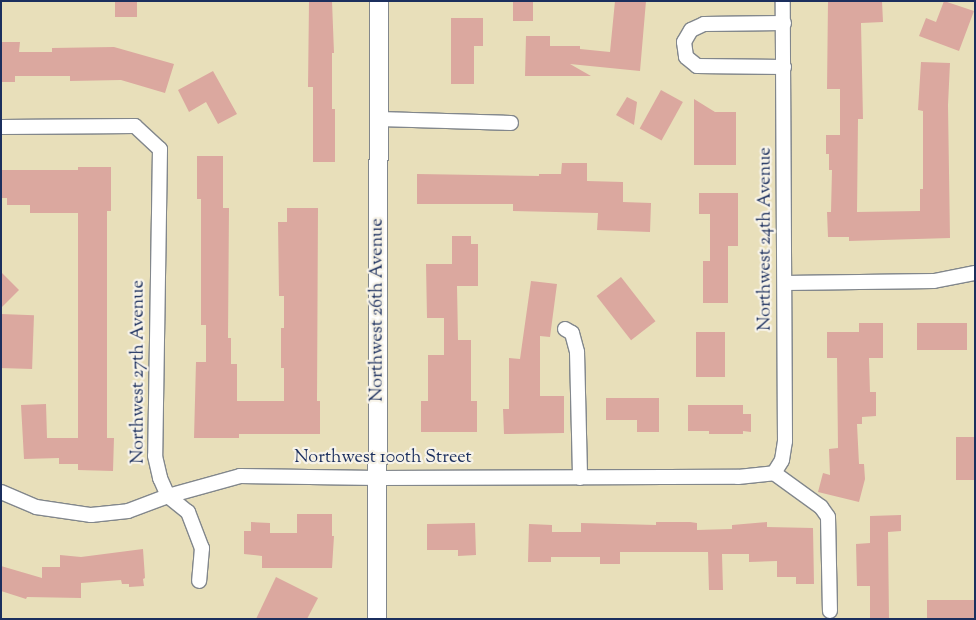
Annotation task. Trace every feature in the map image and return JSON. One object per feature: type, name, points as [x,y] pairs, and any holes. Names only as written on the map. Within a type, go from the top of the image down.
[{"type":"street","name":"Northwest 26th Avenue","points":[[377,619],[379,1]]},
{"type":"street","name":"Northwest 24th Avenue","points":[[774,474],[782,460],[785,441],[783,1]]},
{"type":"street","points":[[784,23],[704,24],[691,30],[684,42],[686,56],[697,66],[784,67]]},
{"type":"street","points":[[379,120],[511,123]]},
{"type":"street","name":"Northwest 27th Avenue","points":[[1,127],[134,126],[160,149],[155,456],[160,478],[168,496],[188,512],[202,548],[199,581]]},
{"type":"street","points":[[785,283],[934,281],[975,273]]},
{"type":"street","points":[[565,329],[572,333],[577,352],[580,478]]},
{"type":"street","points":[[774,474],[821,508],[828,517],[830,610]]},
{"type":"street","name":"Northwest 100th Street","points":[[1,492],[36,507],[91,515],[128,511],[168,496],[240,476],[580,478],[738,477],[774,474]]},
{"type":"building","points":[[115,1],[137,1],[137,17],[115,17]]},
{"type":"building","points":[[309,1],[332,1],[334,53],[332,53],[332,109],[335,109],[335,162],[313,162],[313,87],[308,87]]},
{"type":"building","points":[[513,1],[533,1],[533,21],[513,21]]},
{"type":"building","points":[[615,1],[646,1],[640,71],[570,64],[591,76],[525,76],[526,36],[550,36],[550,46],[580,46],[580,49],[610,52]]},
{"type":"building","points":[[828,1],[882,1],[883,22],[861,23],[863,119],[858,119],[857,212],[920,211],[920,189],[923,189],[923,111],[918,110],[921,62],[950,63],[948,105],[950,238],[849,241],[849,237],[828,237],[827,212],[831,212],[832,170],[829,170],[829,154],[826,154],[826,135],[840,135],[840,89],[827,89]]},
{"type":"building","points":[[944,1],[974,11],[959,51],[919,36],[926,18],[936,22]]},
{"type":"building","points":[[451,18],[483,18],[483,46],[474,46],[474,84],[451,84]]},
{"type":"building","points":[[2,42],[20,42],[19,52],[52,52],[52,48],[114,47],[174,64],[165,93],[121,80],[70,81],[70,76],[15,76],[15,82],[1,82]]},
{"type":"building","points":[[213,71],[237,114],[218,124],[206,102],[189,112],[178,90]]},
{"type":"building","points":[[661,90],[683,102],[662,141],[640,128]]},
{"type":"building","points":[[627,97],[637,102],[634,125],[616,115]]},
{"type":"building","points":[[694,99],[715,112],[736,112],[736,165],[694,165]]},
{"type":"building","points":[[197,156],[223,156],[223,208],[229,208],[228,338],[231,338],[231,364],[237,364],[237,401],[284,401],[284,368],[281,368],[281,328],[284,328],[284,296],[279,296],[278,222],[287,222],[287,208],[318,208],[317,401],[320,401],[320,434],[239,434],[239,438],[194,438],[196,362],[206,362],[206,325],[201,325],[201,199],[197,199]]},
{"type":"building","points":[[562,163],[587,163],[587,181],[623,182],[623,202],[651,203],[650,232],[597,230],[598,213],[513,211],[513,204],[417,204],[417,174],[539,176],[539,174],[561,174]]},
{"type":"building","points":[[78,167],[111,167],[111,211],[107,211],[107,438],[114,438],[113,471],[78,470],[78,464],[59,464],[59,458],[24,459],[21,405],[46,404],[47,438],[78,438],[78,213],[30,213],[30,205],[7,205],[7,198],[1,198],[1,170],[78,170]]},
{"type":"building","points":[[699,193],[738,193],[738,246],[728,246],[728,303],[703,303],[703,261],[710,261],[710,214],[699,214]]},
{"type":"building","points":[[452,236],[471,236],[471,244],[478,244],[478,286],[457,286],[458,340],[471,340],[471,401],[477,401],[477,432],[421,432],[421,401],[428,401],[428,355],[444,355],[444,318],[427,318],[426,264],[452,264]]},
{"type":"building","points":[[1,272],[19,290],[1,308]]},
{"type":"building","points":[[621,277],[655,321],[631,340],[597,296]]},
{"type":"building","points":[[531,281],[557,284],[550,337],[540,336],[540,396],[564,396],[564,433],[504,434],[503,409],[509,409],[509,358],[520,359]]},
{"type":"building","points":[[1,314],[34,315],[32,369],[1,368]]},
{"type":"building","points":[[859,323],[883,323],[883,358],[869,358],[870,392],[876,392],[876,416],[862,417],[862,424],[857,424],[859,464],[864,464],[865,479],[859,502],[818,492],[823,473],[830,475],[829,449],[838,448],[837,358],[827,358],[827,332],[859,332]]},
{"type":"building","points":[[917,323],[967,323],[967,350],[917,350]]},
{"type":"building","points":[[696,332],[725,332],[725,377],[696,377]]},
{"type":"building","points":[[606,398],[659,398],[659,432],[637,432],[637,420],[606,420]]},
{"type":"building","points":[[688,405],[743,405],[743,414],[751,414],[751,432],[743,431],[743,434],[709,434],[709,431],[688,431]]},
{"type":"building","points":[[956,437],[975,437],[975,480],[956,480]]},
{"type":"building","points":[[297,514],[332,514],[332,536],[334,536],[332,568],[262,568],[262,556],[244,554],[244,531],[251,531],[251,522],[270,523],[270,533],[297,533]]},
{"type":"building","points":[[901,515],[901,531],[888,532],[889,619],[870,619],[870,586],[857,586],[856,544],[870,543],[870,516]]},
{"type":"building","points":[[656,522],[697,523],[697,530],[732,529],[732,525],[767,522],[767,527],[813,528],[814,584],[796,584],[796,577],[777,577],[777,561],[749,562],[749,554],[722,554],[723,590],[709,590],[708,552],[620,552],[620,564],[600,564],[600,557],[551,557],[551,562],[528,562],[529,524],[552,525],[552,532],[581,532],[581,523],[656,525]]},
{"type":"building","points":[[475,523],[476,555],[458,556],[458,550],[427,550],[427,524]]},
{"type":"building","points":[[143,549],[144,586],[129,587],[129,584],[122,584],[121,580],[81,583],[81,598],[27,597],[26,599],[1,591],[1,566],[42,578],[42,567],[60,567],[60,555],[81,557]]},
{"type":"building","points":[[276,577],[318,598],[307,619],[256,619]]},
{"type":"building","points":[[927,600],[975,600],[975,619],[927,619]]}]
